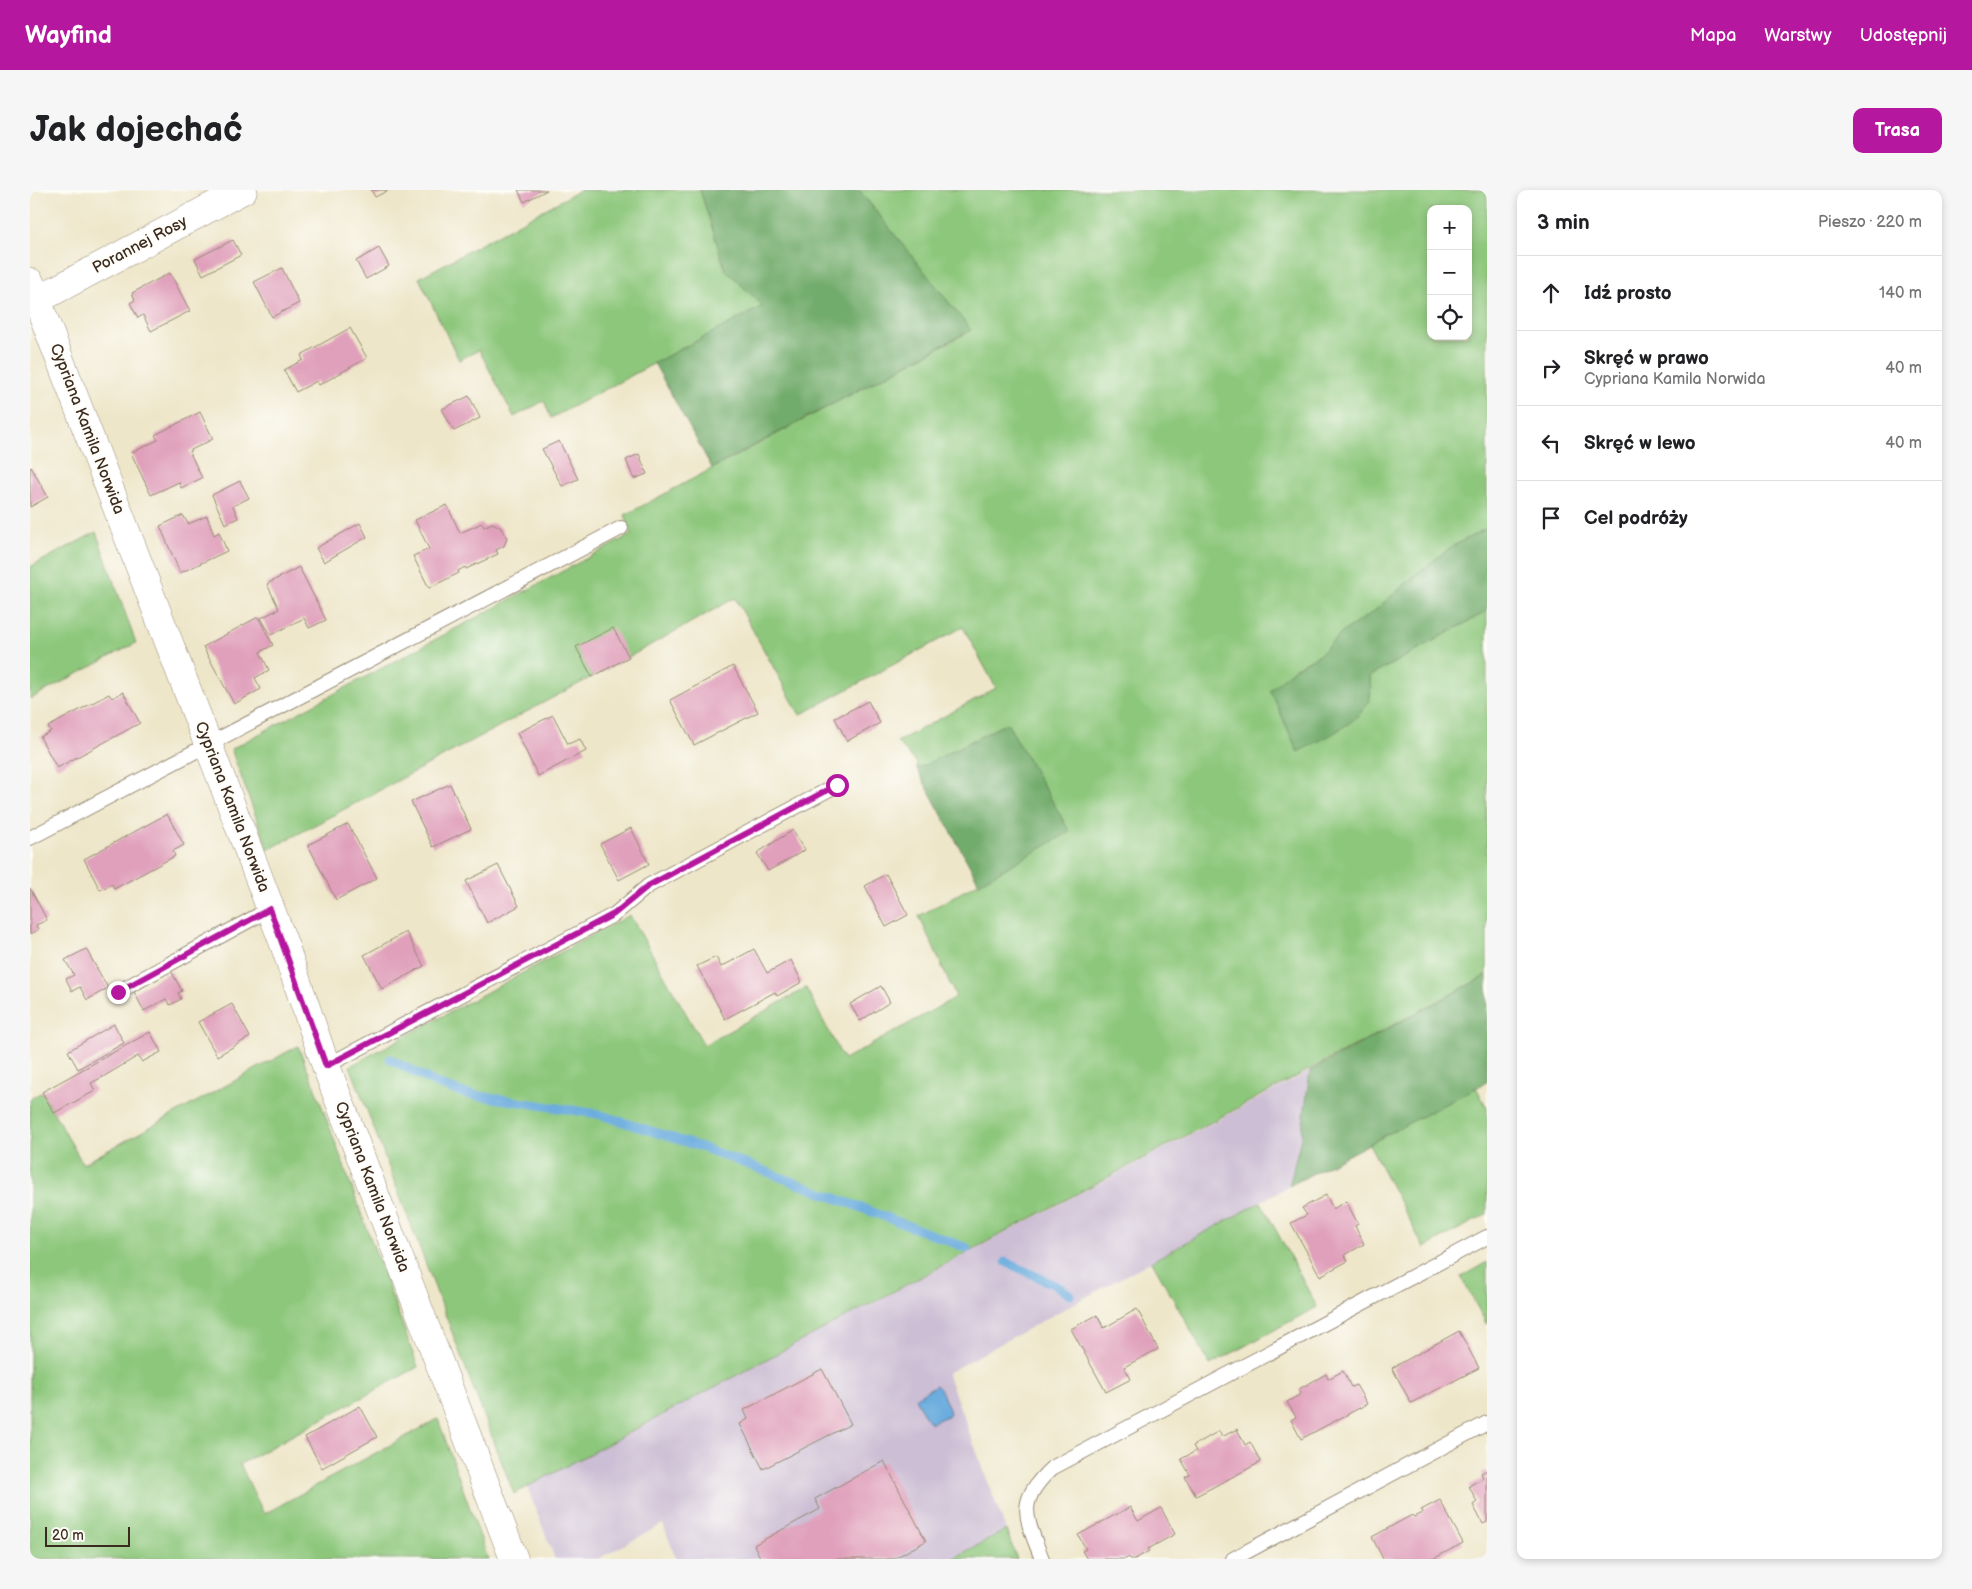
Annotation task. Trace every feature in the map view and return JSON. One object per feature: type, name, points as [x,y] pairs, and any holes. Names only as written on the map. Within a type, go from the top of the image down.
[{"type":"street","name":"Porannej Rosy","points":[[33,291],[243,190]]},
{"type":"street","name":"Cypriana Kamila Norwida","points":[[33,291],[208,744],[326,1066],[514,1559]]},
{"type":"lane","points":[[30,838],[621,528]]},
{"type":"lane","points":[[326,1066],[614,914],[648,886],[837,785]]},
{"type":"lane","points":[[118,992],[270,909]]},
{"type":"lane","points":[[1042,1559],[1027,1519],[1026,1507],[1031,1492],[1052,1468],[1487,1237]]},
{"type":"lane","points":[[1233,1559],[1487,1423]]},
{"type":"shaded area","points":[[1310,1071],[1301,1138],[1289,1186],[947,1373],[1006,1530],[952,1559],[676,1559],[663,1524],[598,1559],[555,1559],[527,1487]]},
{"type":"green space","points":[[580,190],[700,190],[711,220],[726,251],[744,282],[763,306],[551,418],[544,401],[514,417],[479,350],[459,360],[419,278]]},
{"type":"green space","points":[[700,190],[859,190],[971,330],[712,468],[654,363],[763,306],[725,269]]},
{"type":"green space","points":[[859,190],[1487,190],[1487,528],[1451,547],[1372,613],[1344,631],[1319,655],[1295,668],[1284,720],[1298,752],[1370,698],[1370,676],[1487,611],[1487,975],[514,1494],[350,1066],[630,915],[704,1045],[806,988],[844,1060],[956,997],[919,916],[1069,832],[1007,723],[917,769],[917,763],[897,742],[996,688],[963,627],[800,715],[735,598],[629,657],[268,850],[231,749],[632,534],[625,515],[970,331]]},
{"type":"green space","points":[[1487,528],[1487,611],[1370,676],[1370,697],[1364,709],[1357,717],[1298,752],[1270,690],[1295,668],[1319,655],[1344,631],[1372,613],[1451,547]]},
{"type":"green space","points":[[96,532],[136,643],[30,699],[30,567]]},
{"type":"green space","points":[[1007,723],[1070,832],[979,883],[917,769]]},
{"type":"green space","points":[[1487,975],[1487,1082],[1289,1186],[1301,1138],[1310,1071]]},
{"type":"green space","points":[[298,1046],[418,1367],[240,1464],[264,1514],[438,1419],[488,1559],[30,1559],[30,1099],[42,1092],[83,1164]]},
{"type":"green space","points":[[1476,1087],[1487,1108],[1487,1214],[1424,1248],[1369,1144]]},
{"type":"green space","points":[[1261,1202],[1317,1307],[1210,1365],[1152,1261]]},
{"type":"green space","points":[[1487,1262],[1487,1325],[1461,1277]]},
{"type":"green space","points":[[1006,1530],[1017,1559],[952,1559]]},
{"type":"water","points":[[936,1385],[941,1390],[950,1412],[949,1415],[931,1423],[915,1399]]},
{"type":"building","points":[[371,190],[389,190],[375,197]]},
{"type":"building","points":[[518,190],[547,190],[524,202]]},
{"type":"building","points":[[233,240],[241,255],[203,275],[195,259]]},
{"type":"building","points":[[379,248],[389,266],[366,279],[356,261]]},
{"type":"building","points":[[282,268],[299,303],[272,317],[254,282]]},
{"type":"building","points":[[170,273],[190,311],[151,331],[143,315],[138,318],[130,303],[135,300],[132,293]]},
{"type":"building","points":[[350,328],[367,358],[319,385],[317,381],[296,392],[284,370],[303,360],[301,355]]},
{"type":"building","points":[[469,396],[480,418],[454,431],[442,409]]},
{"type":"building","points":[[200,412],[213,439],[189,451],[202,478],[181,488],[179,482],[151,495],[131,453],[158,440],[155,435]]},
{"type":"building","points":[[559,441],[578,479],[562,486],[542,449]]},
{"type":"building","points":[[639,454],[647,474],[634,479],[626,460]]},
{"type":"building","points":[[30,468],[48,497],[30,507]]},
{"type":"building","points":[[240,481],[249,498],[233,506],[238,518],[225,524],[212,495]]},
{"type":"building","points":[[447,505],[460,533],[482,523],[484,527],[492,523],[500,527],[507,538],[504,546],[496,550],[498,554],[466,569],[465,567],[458,571],[459,573],[429,588],[413,556],[429,549],[415,520]]},
{"type":"building","points":[[183,515],[188,524],[207,516],[214,535],[219,532],[227,551],[180,573],[160,526]]},
{"type":"building","points":[[360,523],[367,537],[324,562],[316,548]]},
{"type":"building","points":[[299,567],[326,620],[309,628],[304,618],[271,635],[261,618],[279,609],[267,584]]},
{"type":"building","points":[[258,617],[273,645],[260,652],[269,670],[255,678],[261,689],[234,704],[203,647]]},
{"type":"building","points":[[613,628],[629,657],[592,677],[576,647]]},
{"type":"building","points":[[733,666],[758,712],[694,745],[670,700]]},
{"type":"building","points":[[123,692],[140,723],[57,768],[40,737],[51,731],[48,727],[109,694],[112,698]]},
{"type":"building","points":[[868,701],[880,723],[847,741],[835,718]]},
{"type":"building","points":[[553,715],[568,744],[580,739],[586,751],[538,776],[517,733]]},
{"type":"building","points":[[450,784],[471,829],[433,847],[411,802]]},
{"type":"building","points":[[167,814],[184,845],[173,851],[175,856],[114,889],[112,884],[100,890],[84,859]]},
{"type":"building","points":[[348,824],[377,878],[336,900],[308,845]]},
{"type":"building","points":[[631,828],[649,864],[619,880],[600,844]]},
{"type":"building","points":[[793,830],[805,850],[768,871],[757,853]]},
{"type":"building","points":[[498,865],[519,906],[487,923],[466,881]]},
{"type":"building","points":[[886,874],[908,915],[886,927],[865,886]]},
{"type":"building","points":[[30,888],[47,920],[36,925],[38,930],[30,934]]},
{"type":"building","points":[[406,932],[424,966],[382,989],[364,955]]},
{"type":"building","points":[[86,949],[108,988],[87,1000],[80,987],[72,991],[66,979],[74,975],[65,960]]},
{"type":"building","points":[[754,949],[767,973],[791,960],[802,982],[777,996],[775,992],[725,1019],[697,966],[716,957],[721,967]]},
{"type":"building","points":[[171,971],[182,991],[178,993],[181,999],[170,1005],[166,999],[144,1011],[134,992]]},
{"type":"building","points":[[881,986],[890,1002],[860,1021],[850,1004]]},
{"type":"building","points":[[232,1004],[250,1037],[217,1056],[198,1022]]},
{"type":"building","points":[[114,1024],[124,1043],[78,1069],[68,1051]]},
{"type":"building","points":[[150,1032],[161,1052],[142,1062],[138,1056],[91,1083],[95,1091],[54,1113],[42,1092]]},
{"type":"building","points":[[1326,1195],[1333,1209],[1346,1201],[1358,1224],[1355,1226],[1364,1244],[1345,1255],[1348,1261],[1320,1276],[1291,1223],[1307,1215],[1302,1208]]},
{"type":"building","points":[[1137,1309],[1158,1349],[1124,1367],[1131,1379],[1106,1392],[1071,1329],[1097,1315],[1104,1328]]},
{"type":"building","points":[[1459,1331],[1479,1368],[1411,1403],[1392,1368]]},
{"type":"building","points":[[822,1369],[851,1424],[763,1469],[740,1424],[748,1419],[744,1410]]},
{"type":"building","points":[[1343,1371],[1351,1387],[1356,1385],[1367,1404],[1301,1439],[1291,1420],[1296,1417],[1287,1402],[1301,1394],[1299,1389],[1326,1374],[1328,1379]]},
{"type":"building","points":[[360,1406],[377,1437],[322,1468],[305,1437]]},
{"type":"building","points":[[1237,1429],[1245,1445],[1250,1442],[1261,1462],[1196,1496],[1185,1477],[1190,1475],[1181,1459],[1196,1451],[1193,1446],[1219,1431],[1222,1437]]},
{"type":"building","points":[[884,1461],[926,1541],[893,1559],[761,1559],[754,1545],[820,1509],[815,1499]]},
{"type":"building","points":[[1487,1470],[1487,1522],[1483,1524],[1473,1505],[1477,1502],[1469,1486],[1483,1478],[1481,1473]]},
{"type":"building","points":[[1440,1500],[1463,1543],[1433,1559],[1383,1559],[1372,1537],[1412,1515],[1414,1517],[1422,1513],[1421,1510]]},
{"type":"building","points":[[1130,1507],[1138,1521],[1161,1508],[1175,1534],[1148,1549],[1149,1551],[1135,1559],[1130,1559],[1129,1557],[1126,1559],[1087,1559],[1082,1551],[1086,1549],[1078,1535]]},
{"type":"waterway","points":[[390,1059],[437,1084],[466,1094],[598,1114],[704,1148],[967,1248]]},
{"type":"waterway","points":[[1006,1262],[1059,1287],[1070,1295]]},
{"type":"route","points":[[118,992],[270,909],[326,1066],[614,914],[648,886],[837,785]]}]
